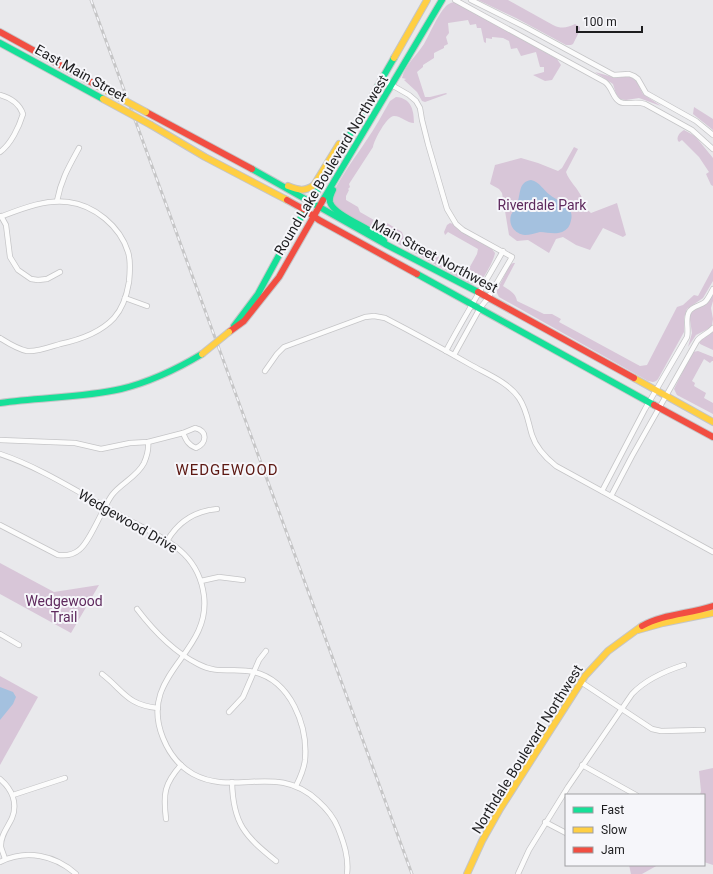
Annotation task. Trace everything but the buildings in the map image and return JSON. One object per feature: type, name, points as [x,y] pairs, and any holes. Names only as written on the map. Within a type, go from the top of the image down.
[{"type":"main road","name":"Round Lake Boulevard Northwest","points":[[229,332],[258,294],[427,0]]},
{"type":"main road","name":"Round Lake Boulevard Northwest","points":[[0,403],[120,389],[157,378],[202,354],[244,321],[268,293],[279,277],[442,0]]},
{"type":"main road","name":"East Main Street","points":[[0,32],[146,112]]},
{"type":"main road","name":"East Main Street","points":[[0,42],[151,125]]},
{"type":"main road","name":"Main Street Northwest","points":[[146,112],[281,185],[385,244],[480,293],[713,422]]},
{"type":"main road","name":"Main Street Northwest","points":[[151,125],[205,157],[305,210],[314,217],[713,437]]},
{"type":"main road","points":[[281,185],[286,185],[301,190],[308,190],[314,185],[340,142],[349,134]]},
{"type":"main road","points":[[342,170],[340,178],[330,198],[332,207],[334,210],[377,234],[385,244]]},
{"type":"main road","points":[[637,630],[644,625],[663,618],[698,611],[713,606]]},
{"type":"main road","points":[[637,630],[713,613]]},
{"type":"main road","name":"Northdale Boulevard Northwest","points":[[467,874],[472,860],[505,802],[589,670],[606,652],[637,630]]},
{"type":"street","points":[[455,0],[605,82],[612,89],[615,98],[620,102],[625,104],[645,104],[692,130],[713,149]]},
{"type":"street","points":[[470,0],[525,27],[614,75],[629,74],[634,76],[638,79],[646,92],[696,121],[713,135]]},
{"type":"street","points":[[381,79],[409,95],[416,101],[420,108],[428,144],[447,209],[456,224],[463,230],[512,256],[488,298],[480,308],[454,355]]},
{"type":"street","points":[[0,95],[15,102],[21,108],[23,114],[13,136],[6,147],[0,152]]},
{"type":"street","points":[[57,202],[60,186],[64,176],[79,148]]},
{"type":"street","points":[[0,338],[19,349],[28,351],[82,338],[106,324],[114,317],[125,298],[130,269],[128,252],[121,237],[109,222],[94,211],[77,204],[57,202],[43,203],[1,216],[6,225],[10,257],[18,270],[31,279],[38,280],[47,279],[60,272]]},
{"type":"street","points":[[446,351],[503,252]]},
{"type":"street","points":[[602,491],[687,337],[688,312],[692,308],[705,302],[713,289]]},
{"type":"street","points":[[125,298],[147,306]]},
{"type":"street","points":[[265,371],[284,347],[370,316],[385,318],[454,355],[496,379],[511,390],[519,398],[524,408],[532,436],[538,449],[556,466],[713,552]]},
{"type":"street","points":[[611,496],[699,338],[713,328]]},
{"type":"street","points":[[0,440],[75,443],[101,448],[130,443],[148,442],[183,433],[190,429],[200,429],[205,436],[201,446],[196,448],[191,446],[186,442],[183,433]]},
{"type":"street","points":[[0,525],[58,555],[75,553],[82,548],[112,496],[123,484],[136,474],[144,463],[148,454],[148,442]]},
{"type":"street","name":"Wedgewood Drive","points":[[0,454],[27,464],[167,541],[187,558],[195,568],[201,581],[204,596],[203,616],[198,634],[165,682],[161,692],[158,708],[159,727],[163,740],[169,751],[181,765],[194,774],[222,782],[276,781],[296,786],[314,796],[328,810],[334,819],[345,847],[348,862],[347,874]]},
{"type":"street","points":[[167,541],[178,526],[189,517],[201,511],[217,508]]},
{"type":"street","points":[[201,581],[219,577],[244,580]]},
{"type":"street","points":[[137,610],[161,637],[198,665],[212,670],[242,670],[254,672],[270,678],[278,684],[289,698],[298,714],[305,739],[305,761],[296,786]]},
{"type":"street","points":[[0,634],[19,645]]},
{"type":"street","points":[[229,712],[243,697],[259,660],[266,651]]},
{"type":"street","points":[[518,874],[529,850],[582,765],[621,709],[640,685],[669,670],[684,665]]},
{"type":"street","points":[[102,674],[132,701],[144,706],[158,708]]},
{"type":"street","points":[[581,682],[652,729],[661,731],[703,730]]},
{"type":"street","points":[[166,818],[164,800],[166,788],[171,777],[181,765]]},
{"type":"street","points":[[582,765],[634,794]]},
{"type":"street","points":[[13,795],[65,778]]},
{"type":"street","points":[[0,779],[13,795],[14,810],[2,839],[1,847],[5,859]]},
{"type":"street","points":[[232,782],[234,806],[243,829],[253,841],[276,861]]},
{"type":"street","points":[[546,822],[565,832]]},
{"type":"street","points":[[0,862],[5,859],[26,855],[41,856],[60,863],[76,874]]},
{"type":"green space","points":[[478,0],[508,0],[556,26],[564,28],[575,24],[580,27],[580,30],[573,44],[566,45],[516,18]]},
{"type":"green space","points":[[454,2],[557,59],[561,65],[552,80],[545,81],[533,75],[544,72],[544,67],[540,67],[536,52],[521,56],[517,48],[511,49],[509,41],[503,38],[486,38],[486,43],[484,42],[481,28],[477,28],[476,24],[470,25],[468,20],[448,23],[449,33],[446,37],[448,44],[444,46],[444,48],[434,53],[434,58],[423,65],[423,67],[417,72],[425,97],[447,94],[425,102],[422,101],[417,92],[404,80],[406,79],[402,78],[408,64],[424,44],[442,10],[450,3]]},
{"type":"green space","points":[[595,72],[616,78],[627,76],[632,78],[637,82],[643,94],[661,106],[639,98],[626,100],[620,99],[616,94],[613,84]]},
{"type":"green space","points":[[396,97],[405,100],[411,106],[414,123],[397,116],[391,117],[388,120],[378,134],[373,147],[349,184],[350,187],[348,189],[346,200],[358,207],[360,212],[381,224],[384,225],[387,223],[402,232],[404,238],[467,272],[477,254],[478,249],[448,232],[445,235],[444,232],[447,225],[450,223],[453,224],[491,248],[495,253],[493,260],[485,275],[477,285],[469,283],[348,216],[334,205],[332,199],[336,187],[390,101]]},
{"type":"green space","points":[[694,107],[713,119],[713,130],[693,114]]},
{"type":"green space","points":[[684,130],[695,136],[713,158],[713,186],[711,185],[706,174],[709,172],[699,157],[682,140],[679,142],[678,135]]},
{"type":"green space","name":"Riverdale Park","points":[[574,147],[578,149],[566,172],[577,188],[585,206],[591,213],[617,203],[626,235],[623,237],[603,228],[590,250],[576,245],[563,237],[556,239],[549,253],[528,240],[517,241],[509,235],[502,193],[499,189],[490,184],[495,165],[521,158],[558,171],[562,168]]},
{"type":"green space","points":[[515,263],[503,286],[514,294],[517,301],[544,314],[552,314],[561,319],[559,322],[640,366],[647,365],[677,307],[683,305],[694,295],[698,296],[713,268],[713,281],[703,298],[687,309],[684,318],[684,332],[658,379],[652,382],[499,297],[497,290],[510,265]]},
{"type":"green space","points":[[713,294],[711,308],[713,319],[712,325],[708,329],[696,335],[688,347],[692,333],[690,314],[707,303]]},
{"type":"green space","points":[[713,332],[713,350],[700,344],[699,341]]},
{"type":"green space","points":[[698,351],[713,357],[713,361],[710,363],[704,359],[692,381],[695,383],[694,386],[706,393],[704,398],[713,403],[713,414],[677,395],[674,389],[691,355],[693,352]]},
{"type":"green space","name":"Wedgewood Trail","points":[[0,563],[54,592],[99,585],[71,633],[0,594]]},
{"type":"green space","points":[[0,676],[38,697],[0,765]]},
{"type":"green space","points":[[713,768],[713,865],[705,862],[705,794],[700,794],[699,771]]},
{"type":"green space","points":[[629,866],[656,866],[642,874],[631,874]]},
{"type":"water","points":[[531,180],[537,182],[548,193],[569,209],[572,218],[566,230],[558,233],[540,232],[525,235],[515,231],[511,225],[511,215],[517,204],[522,186],[527,181]]},
{"type":"water","points":[[0,687],[13,692],[16,697],[13,704],[0,720]]},
{"type":"railway","points":[[91,0],[412,874]]},
{"type":"traffic: fast","points":[[323,200],[442,0]]},
{"type":"traffic: fast","points":[[0,43],[103,99]]},
{"type":"traffic: fast","points":[[234,326],[258,294],[291,233],[311,202],[394,58]]},
{"type":"traffic: fast","points":[[252,169],[385,244],[478,292]]},
{"type":"traffic: fast","points":[[333,190],[330,196],[330,202],[333,207],[338,212],[371,231],[384,241]]},
{"type":"traffic: fast","points":[[417,274],[654,405]]},
{"type":"traffic: fast","points":[[0,403],[76,396],[121,389],[142,383],[163,374],[202,354]]},
{"type":"traffic: slow","points":[[394,58],[427,0]]},
{"type":"traffic: slow","points":[[98,86],[146,112]]},
{"type":"traffic: slow","points":[[103,99],[151,125]]},
{"type":"traffic: slow","points":[[151,125],[205,157],[287,200]]},
{"type":"traffic: slow","points":[[288,186],[301,190],[308,189],[314,185],[339,144]]},
{"type":"traffic: slow","points":[[202,354],[229,332]]},
{"type":"traffic: slow","points":[[634,378],[713,422]]},
{"type":"traffic: slow","points":[[638,630],[663,623],[713,613]]},
{"type":"traffic: slow","points":[[467,874],[482,841],[500,809],[585,676],[608,651],[642,626]]},
{"type":"traffic: jam","points":[[0,32],[98,86]]},
{"type":"traffic: jam","points":[[146,112],[252,169]]},
{"type":"traffic: jam","points":[[287,200],[319,220],[417,274]]},
{"type":"traffic: jam","points":[[229,332],[244,321],[279,277],[323,200]]},
{"type":"traffic: jam","points":[[478,292],[634,378]]},
{"type":"traffic: jam","points":[[654,405],[713,437]]},
{"type":"traffic: jam","points":[[642,626],[659,619],[713,606]]},
{"type":"district","name":"WEDGEWOOD","points":[[227,470]]}]
